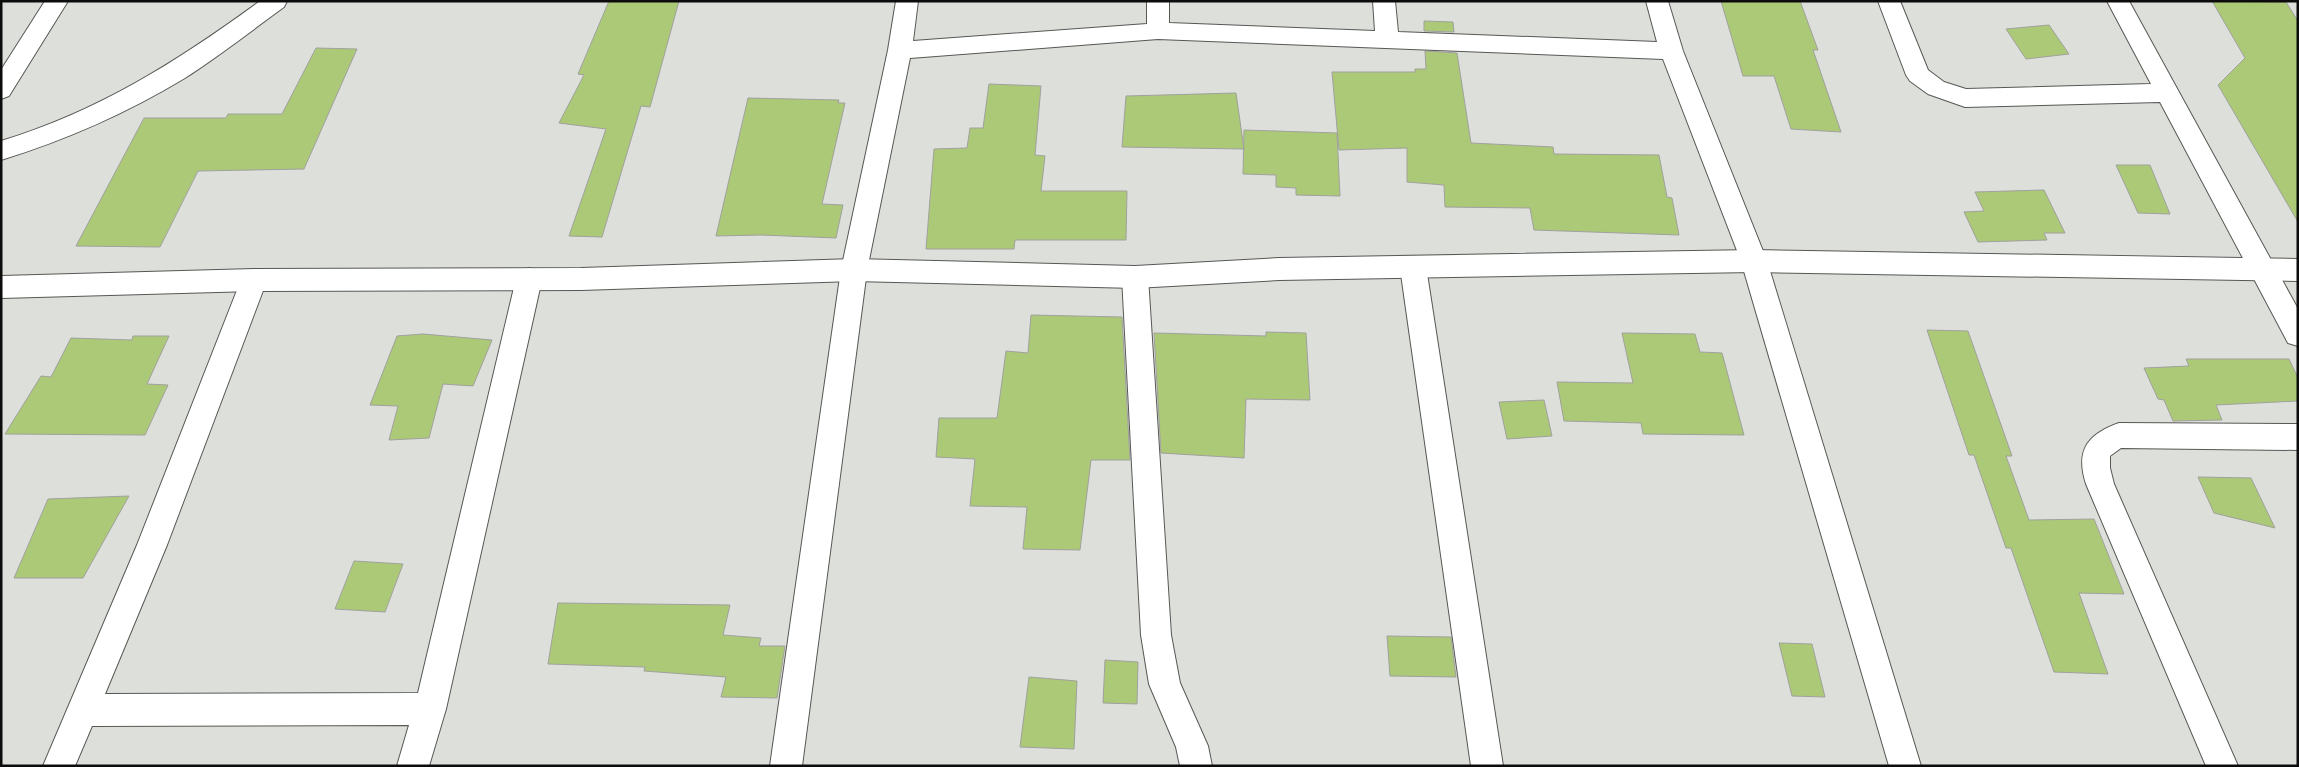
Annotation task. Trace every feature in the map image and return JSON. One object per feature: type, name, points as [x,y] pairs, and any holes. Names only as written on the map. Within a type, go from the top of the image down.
[{"type":"street","points":[[1,90],[57,1]]},
{"type":"street","points":[[1,152],[46,137],[161,81],[202,55],[276,1]]},
{"type":"street","points":[[786,766],[854,270],[900,50],[908,1]]},
{"type":"street","points":[[1158,1],[1158,31]]},
{"type":"street","points":[[1384,1],[1387,41]]},
{"type":"street","points":[[1656,1],[1671,51],[1754,261],[1906,766]]},
{"type":"street","points":[[1889,1],[1918,75],[1936,88],[1965,98],[2167,93]]},
{"type":"street","points":[[2118,1],[2261,270],[2298,335]]},
{"type":"street","points":[[900,50],[1158,31],[1671,51]]},
{"type":"street","points":[[1,287],[254,280],[529,279],[854,270],[1135,277],[1279,269],[1754,261],[2298,270]]},
{"type":"street","points":[[1413,267],[1487,766]]},
{"type":"street","points":[[1135,277],[1156,635],[1164,684],[1192,746],[1196,766]]},
{"type":"street","points":[[413,766],[430,709],[529,279]]},
{"type":"street","points":[[59,766],[156,535],[254,280]]},
{"type":"street","points":[[2222,766],[2100,484],[2095,468],[2097,453],[2101,444],[2120,436],[2298,437]]},
{"type":"street","points":[[84,710],[430,709]]},
{"type":"building","points":[[609,1],[679,1],[650,107],[641,106],[602,237],[569,236],[606,129],[559,123],[584,75],[578,74]]},
{"type":"building","points":[[1721,1],[1800,1],[1818,50],[1813,50],[1841,132],[1791,129],[1774,76],[1743,76]]},
{"type":"building","points":[[2212,1],[2286,2],[2298,21],[2298,222],[2218,85],[2245,58]]},
{"type":"building","points":[[1424,21],[1453,22],[1454,32],[1424,31]]},
{"type":"building","points":[[2049,25],[2069,54],[2026,59],[2006,29]]},
{"type":"building","points":[[316,48],[357,49],[304,169],[198,171],[160,247],[76,246],[144,118],[226,118],[228,114],[282,114]]},
{"type":"building","points":[[1425,51],[1457,53],[1471,143],[1553,147],[1554,154],[1659,155],[1667,197],[1672,198],[1679,235],[1534,230],[1530,208],[1445,207],[1444,185],[1407,182],[1407,148],[1339,150],[1332,72],[1415,72],[1415,69],[1426,69]]},
{"type":"building","points":[[989,84],[1041,86],[1035,155],[1045,156],[1041,191],[1127,191],[1126,240],[1015,240],[1014,249],[926,249],[934,149],[967,148],[970,128],[983,128]]},
{"type":"building","points":[[1236,93],[1244,149],[1122,147],[1126,96]]},
{"type":"building","points":[[748,98],[839,100],[838,103],[845,103],[822,204],[843,205],[836,238],[761,235],[716,236]]},
{"type":"building","points":[[1244,130],[1337,133],[1340,196],[1296,195],[1296,188],[1276,187],[1276,175],[1243,174]]},
{"type":"building","points":[[2116,165],[2150,165],[2170,214],[2138,213]]},
{"type":"building","points":[[2044,190],[2065,233],[2044,233],[2047,240],[1978,242],[1964,212],[1984,211],[1975,192]]},
{"type":"building","points":[[1031,315],[1122,317],[1130,460],[1091,460],[1080,550],[1023,549],[1027,507],[970,506],[975,459],[936,457],[939,418],[997,418],[1006,351],[1028,353]]},
{"type":"building","points":[[1927,330],[1968,331],[2012,456],[2006,456],[2029,520],[2094,519],[2124,594],[2079,593],[2108,674],[2054,672],[2011,548],[2006,548],[1974,455],[1969,455]]},
{"type":"building","points":[[1266,332],[1306,333],[1310,400],[1246,399],[1244,458],[1161,453],[1154,333],[1266,336]]},
{"type":"building","points":[[1622,333],[1695,334],[1700,352],[1722,353],[1744,435],[1643,434],[1641,423],[1564,421],[1557,382],[1633,383]]},
{"type":"building","points":[[423,334],[492,340],[473,386],[443,384],[429,438],[389,440],[398,406],[370,405],[397,336]]},
{"type":"building","points":[[133,336],[169,336],[147,384],[168,385],[145,435],[5,434],[41,376],[51,377],[71,338],[132,340]]},
{"type":"building","points":[[2186,359],[2289,359],[2298,378],[2298,401],[2216,405],[2222,420],[2173,421],[2164,400],[2158,399],[2144,368],[2189,366]]},
{"type":"building","points":[[1544,400],[1552,436],[1507,439],[1499,402]]},
{"type":"building","points":[[2198,477],[2251,478],[2275,528],[2214,513]]},
{"type":"building","points":[[129,496],[83,578],[14,578],[48,499]]},
{"type":"building","points":[[354,561],[403,564],[385,612],[335,609]]},
{"type":"building","points":[[558,603],[730,605],[723,635],[761,638],[759,646],[785,646],[777,698],[721,697],[726,677],[644,671],[645,667],[548,664]]},
{"type":"building","points":[[1387,636],[1451,637],[1456,677],[1390,676]]},
{"type":"building","points":[[1779,643],[1812,644],[1825,697],[1792,696]]},
{"type":"building","points":[[1105,660],[1138,662],[1137,704],[1103,703]]},
{"type":"building","points":[[1029,677],[1077,681],[1074,749],[1020,747]]}]
